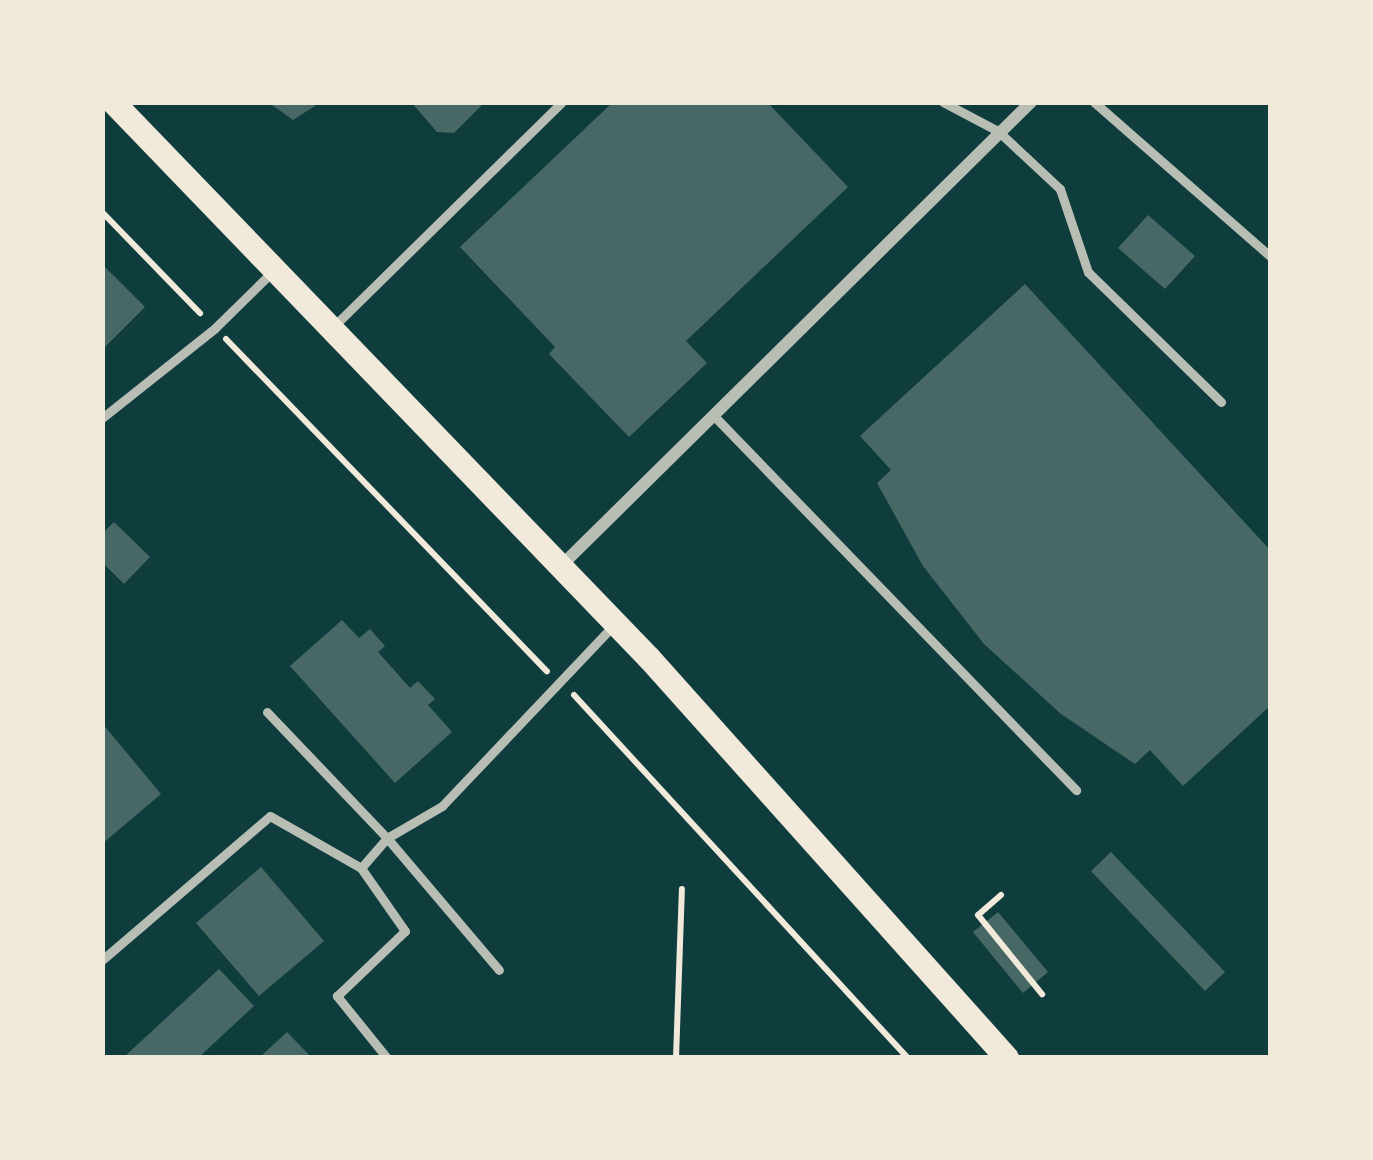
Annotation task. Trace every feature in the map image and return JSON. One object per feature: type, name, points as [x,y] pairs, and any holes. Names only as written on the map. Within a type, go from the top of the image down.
[{"type":"main road","points":[[113,102],[615,624],[1007,1058]]},
{"type":"street","points":[[560,568],[1030,102]]},
{"type":"lane","points":[[333,327],[562,102]]},
{"type":"lane","points":[[943,102],[998,131],[1060,189],[1088,272],[1221,402]]},
{"type":"lane","points":[[1094,102],[1271,257]]},
{"type":"lane","points":[[102,418],[215,328],[275,269]]},
{"type":"lane","points":[[716,418],[1076,790]]},
{"type":"lane","points":[[361,868],[387,838],[442,806],[615,624]]},
{"type":"lane","points":[[267,712],[387,838],[499,970]]},
{"type":"lane","points":[[102,960],[270,816],[361,868],[404,931],[337,996],[388,1058]]},
{"type":"path","points":[[102,212],[557,681],[596,713],[908,1058]]},
{"type":"path","points":[[676,1058],[682,889]]},
{"type":"path","points":[[1001,895],[978,915],[1042,994]]},
{"type":"building","points":[[268,102],[321,102],[293,120]]},
{"type":"building","points":[[411,102],[485,102],[454,133],[437,132]]},
{"type":"building","points":[[613,102],[767,102],[848,187],[686,341],[707,363],[629,437],[549,354],[555,347],[460,247]]},
{"type":"building","points":[[1148,215],[1195,256],[1165,289],[1118,248]]},
{"type":"building","points":[[102,264],[145,307],[102,350]]},
{"type":"building","points":[[1025,284],[1271,551],[1271,705],[1183,786],[1150,750],[1135,764],[1061,714],[984,644],[923,566],[877,483],[891,470],[860,436]]},
{"type":"building","points":[[114,522],[150,557],[124,584],[102,562],[102,534]]},
{"type":"building","points":[[342,620],[359,638],[370,629],[385,646],[378,652],[410,688],[418,681],[435,699],[428,705],[452,732],[395,783],[290,666]]},
{"type":"building","points":[[102,723],[161,794],[102,844]]},
{"type":"building","points":[[1111,852],[1225,972],[1205,991],[1091,871]]},
{"type":"building","points":[[261,867],[324,941],[259,996],[196,923]]},
{"type":"building","points":[[998,912],[1048,972],[1023,993],[973,932]]},
{"type":"building","points":[[219,969],[254,1006],[198,1058],[123,1058]]},
{"type":"building","points":[[287,1032],[312,1058],[259,1058]]}]
